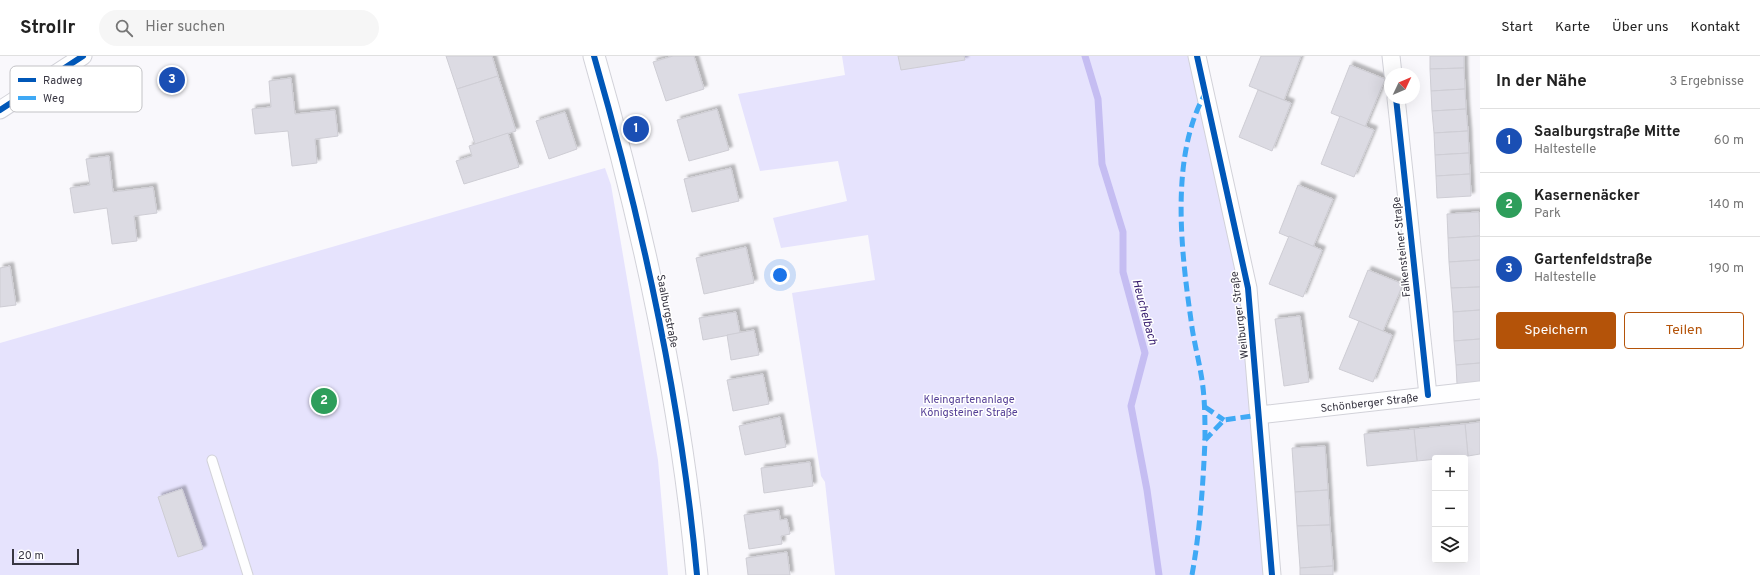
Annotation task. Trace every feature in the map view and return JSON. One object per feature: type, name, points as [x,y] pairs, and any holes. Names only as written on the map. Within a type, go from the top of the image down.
[{"type":"street","points":[[68,66],[83,56]]},
{"type":"street","name":"Saalburgstraße","points":[[594,56],[618,139],[651,275],[680,439],[697,575]]},
{"type":"street","name":"Weilburger Straße","points":[[1197,56],[1248,288],[1272,575]]},
{"type":"street","points":[[1391,56],[1392,68]]},
{"type":"street","points":[[0,110],[10,103]]},
{"type":"street","name":"Falkensteiner Straße","points":[[1397,104],[1428,395]]},
{"type":"street","name":"Schönberger Straße","points":[[1259,415],[1480,390]]},
{"type":"lane","points":[[212,460],[248,575]]},
{"type":"green space","name":"Kleingartenanlage Königsteiner Straße","points":[[842,56],[1197,56],[1248,288],[1272,575],[835,575],[825,482],[821,476],[792,293],[875,280],[868,235],[781,248],[773,218],[847,201],[838,161],[760,171],[738,94],[845,75]]},
{"type":"green space","points":[[605,168],[611,185],[658,460],[668,575],[0,575],[0,343]]},
{"type":"building","points":[[446,56],[492,56],[498,76],[457,89]]},
{"type":"building","points":[[673,56],[694,56],[704,89],[666,101],[653,62]]},
{"type":"building","points":[[898,56],[964,56],[965,60],[901,70]]},
{"type":"building","points":[[1261,56],[1301,56],[1284,100],[1249,86]]},
{"type":"building","points":[[1430,56],[1464,56],[1464,68],[1430,69]]},
{"type":"building","points":[[1350,65],[1384,79],[1365,127],[1331,113]]},
{"type":"building","points":[[1464,68],[1465,89],[1431,91],[1430,69]]},
{"type":"building","points":[[498,76],[516,131],[475,144],[457,89]]},
{"type":"building","points":[[291,78],[295,114],[335,110],[338,136],[315,139],[317,163],[292,166],[288,131],[255,134],[252,109],[271,107],[269,81]]},
{"type":"building","points":[[1465,89],[1466,109],[1432,111],[1431,91]]},
{"type":"building","points":[[1258,90],[1291,103],[1272,151],[1239,137]]},
{"type":"building","points":[[717,109],[729,150],[689,161],[677,120]]},
{"type":"building","points":[[1466,109],[1468,131],[1434,133],[1432,111]]},
{"type":"building","points":[[565,112],[577,149],[549,159],[536,121]]},
{"type":"building","points":[[1340,116],[1374,130],[1354,177],[1321,164]]},
{"type":"building","points":[[1468,131],[1469,153],[1435,155],[1434,133]]},
{"type":"building","points":[[508,133],[519,167],[464,184],[456,161],[472,156],[469,146]]},
{"type":"building","points":[[1469,153],[1470,174],[1436,176],[1435,155]]},
{"type":"building","points":[[109,156],[113,192],[153,187],[157,213],[134,216],[137,241],[112,244],[107,208],[74,213],[70,188],[90,185],[86,159]]},
{"type":"building","points":[[731,168],[739,201],[692,212],[684,179]]},
{"type":"building","points":[[1470,174],[1471,196],[1437,198],[1436,176]]},
{"type":"building","points":[[1298,185],[1333,199],[1313,247],[1279,233]]},
{"type":"building","points":[[1479,212],[1480,236],[1448,238],[1447,214]]},
{"type":"building","points":[[1289,236],[1322,250],[1303,297],[1269,284]]},
{"type":"building","points":[[1480,236],[1480,260],[1449,262],[1448,238]]},
{"type":"building","points":[[746,247],[754,283],[704,294],[696,258]]},
{"type":"building","points":[[1480,260],[1480,287],[1451,288],[1449,262]]},
{"type":"building","points":[[10,266],[16,305],[0,307],[0,268]]},
{"type":"building","points":[[1368,270],[1403,284],[1383,331],[1349,317]]},
{"type":"building","points":[[1480,287],[1480,310],[1453,312],[1451,288]]},
{"type":"building","points":[[1480,310],[1480,339],[1454,341],[1453,312]]},
{"type":"building","points":[[736,312],[740,333],[703,340],[699,318]]},
{"type":"building","points":[[1300,316],[1309,382],[1284,386],[1275,319]]},
{"type":"building","points":[[1359,321],[1392,335],[1373,382],[1339,369]]},
{"type":"building","points":[[754,330],[759,355],[731,360],[727,335]]},
{"type":"building","points":[[1480,339],[1480,363],[1456,365],[1454,341]]},
{"type":"building","points":[[1480,363],[1480,382],[1457,384],[1456,365]]},
{"type":"building","points":[[763,374],[769,404],[733,411],[727,380]]},
{"type":"building","points":[[780,417],[786,447],[745,455],[739,426]]},
{"type":"building","points":[[1480,422],[1480,454],[1468,456],[1465,424]]},
{"type":"building","points":[[1465,424],[1468,455],[1432,455],[1432,460],[1417,461],[1414,429]]},
{"type":"building","points":[[1414,429],[1417,461],[1367,466],[1364,434]]},
{"type":"building","points":[[1325,446],[1328,490],[1295,492],[1292,448]]},
{"type":"building","points":[[810,462],[813,486],[764,493],[761,468]]},
{"type":"building","points":[[182,489],[203,549],[178,557],[158,497]]},
{"type":"building","points":[[1328,490],[1330,525],[1297,526],[1295,492]]},
{"type":"building","points":[[779,510],[780,520],[787,519],[790,534],[781,536],[782,544],[749,549],[744,515]]},
{"type":"building","points":[[1330,525],[1333,566],[1300,568],[1297,526]]},
{"type":"building","points":[[787,552],[790,575],[748,575],[746,558]]},
{"type":"building","points":[[1333,566],[1333,575],[1300,575],[1300,568]]},
{"type":"waterway","name":"Heuchelbach","points":[[1085,56],[1098,99],[1102,164],[1123,232],[1123,272],[1145,353],[1131,406],[1147,490],[1159,575]]},
{"type":"marked path","points":[[1205,94],[1194,119],[1187,146],[1181,204],[1184,264],[1193,334],[1203,390],[1205,440]]},
{"type":"marked path","points":[[1205,407],[1224,420]]},
{"type":"marked path","points":[[1192,575],[1201,508],[1205,440],[1224,420],[1259,415]]},
{"type":"cycle path","points":[[68,66],[83,56]]},
{"type":"cycle path","points":[[594,56],[629,184],[658,313],[681,444],[697,575]]},
{"type":"cycle path","points":[[1197,56],[1248,288],[1272,575]]},
{"type":"cycle path","points":[[0,110],[10,103]]},
{"type":"cycle path","points":[[1397,104],[1428,395]]},
{"type":"place","name":"Gartenfeldstraße","points":[[172,80]]},
{"type":"place","name":"Saalburgstraße Mitte","points":[[636,129]]},
{"type":"place","name":"Kasernenäcker","points":[[324,401]]}]
